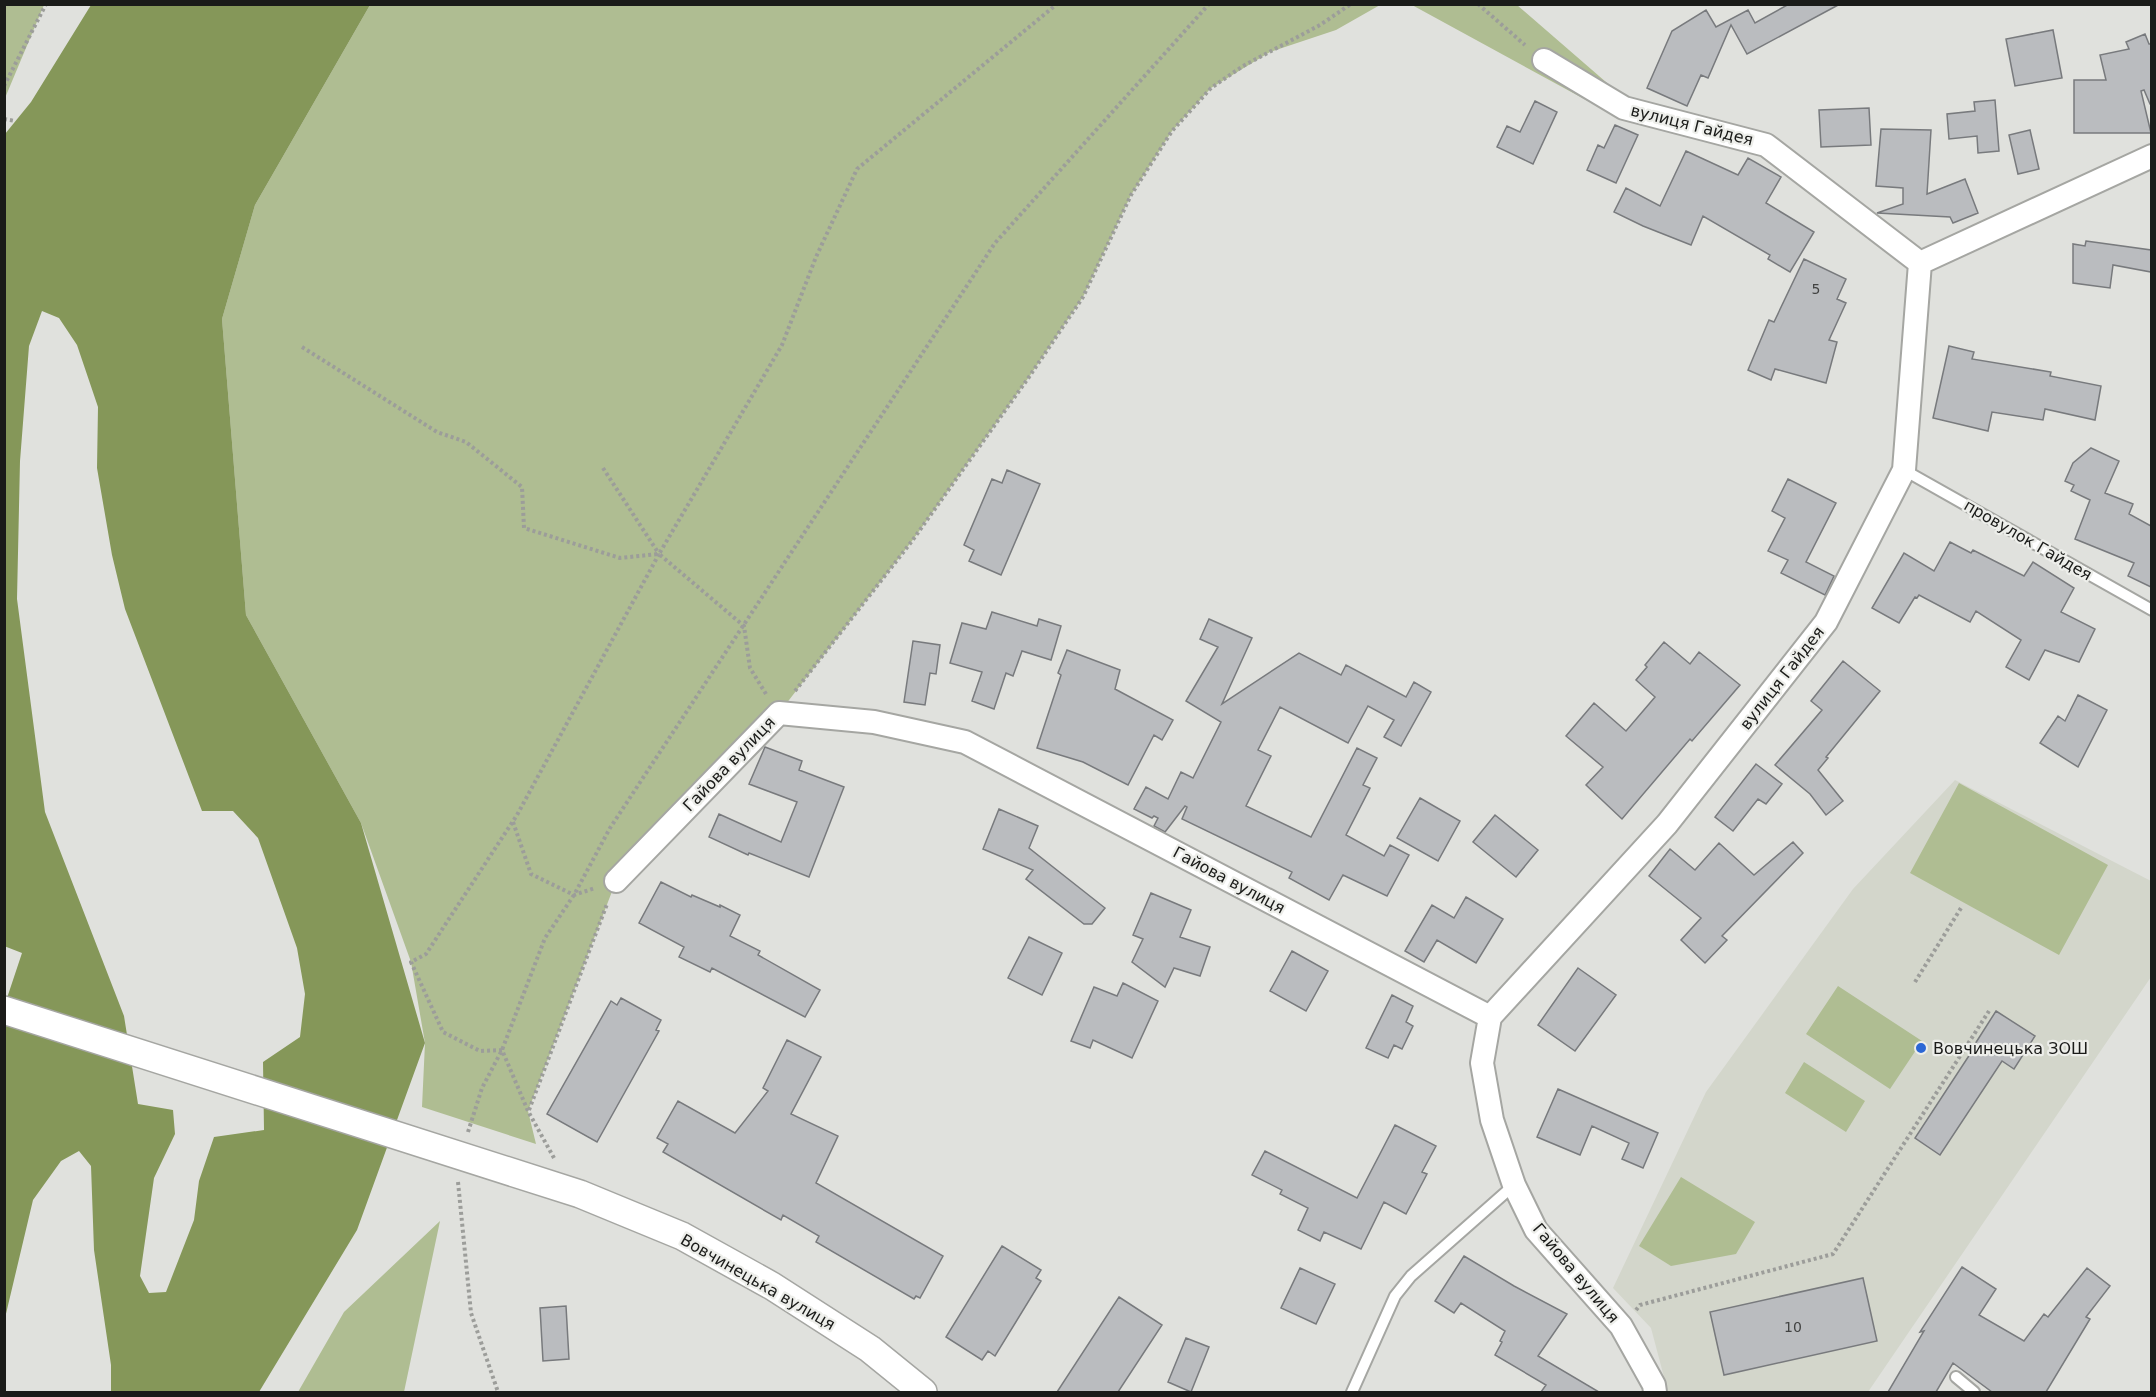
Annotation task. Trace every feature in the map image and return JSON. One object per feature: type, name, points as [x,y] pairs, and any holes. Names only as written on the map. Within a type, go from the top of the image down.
[{"type":"street","name":"вулиця Гайдея","points":[[1490,1017],[1667,824],[1826,622],[1904,470],[1920,263],[1766,145],[1624,108],[1544,60]]},
{"type":"street","points":[[1920,263],[2151,156]]},
{"type":"street","name":"Гайова вулиця","points":[[616,881],[779,712],[874,722],[965,742],[1490,1017],[1482,1063],[1492,1120],[1515,1185],[1536,1230],[1621,1326],[1654,1385],[1655,1392]]},
{"type":"street","name":"Вовчинецька вулиця","points":[[4,1010],[547,1183],[580,1194],[682,1236],[772,1286],[870,1349],[923,1392]]},
{"type":"lane","name":"провулок Гайдея","points":[[1904,470],[2151,610]]},
{"type":"lane","points":[[1352,1392],[1395,1296],[1411,1276],[1515,1185]]},
{"type":"lane","points":[[1956,1377],[1974,1392]]},
{"type":"path","points":[[4,86],[46,4]]},
{"type":"path","points":[[502,1050],[480,1051],[443,1032],[411,962],[426,954],[513,822],[659,554],[782,345],[816,257],[857,169],[1057,4]]},
{"type":"path","points":[[467,1133],[482,1088],[502,1050],[546,938],[574,895],[610,828],[995,243],[1209,4]]},
{"type":"path","points":[[603,468],[659,554],[744,626],[750,668],[779,712],[912,541],[1077,306],[1131,195],[1172,131],[1211,88],[1243,66],[1320,25],[1351,4]]},
{"type":"path","points":[[1478,4],[1544,60]]},
{"type":"path","points":[[4,119],[15,121]]},
{"type":"path","points":[[302,347],[437,432],[466,442],[522,487],[524,528],[620,558],[659,554]]},
{"type":"path","points":[[513,822],[531,874],[574,895]]},
{"type":"path","points":[[528,1111],[616,881]]},
{"type":"path","points":[[1915,981],[1961,908]]},
{"type":"path","points":[[1621,1326],[1640,1305],[1833,1254],[1989,1011]]},
{"type":"path","points":[[458,1179],[471,1313],[498,1392]]},
{"type":"shaded area","points":[[4,5],[44,5],[5,98]]},
{"type":"shaded area","points":[[91,5],[370,5],[255,205],[222,319],[246,615],[361,823],[425,1043],[357,1230],[259,1392],[111,1392],[111,1365],[94,1250],[91,1166],[79,1151],[61,1161],[33,1200],[5,1318],[4,1007],[22,953],[4,946],[5,134],[31,102]],"holes":[[[42,311],[59,318],[77,345],[98,407],[97,468],[112,555],[125,609],[202,811],[233,811],[258,838],[297,948],[305,994],[300,1037],[263,1062],[264,1130],[214,1137],[199,1181],[194,1220],[166,1292],[149,1293],[140,1276],[154,1178],[175,1134],[173,1110],[138,1104],[124,1016],[45,812],[17,599],[20,461],[29,346]]]},
{"type":"shaded area","points":[[370,5],[1380,5],[1336,30],[1270,52],[1211,88],[1172,131],[1131,195],[1083,297],[912,541],[779,713],[616,881],[528,1111],[536,1144],[422,1107],[425,1043],[411,962],[361,823],[246,615],[222,319],[255,205]]},
{"type":"shaded area","points":[[1412,5],[1517,5],[1629,102],[1608,112]]},
{"type":"shaded area","name":"Вовчинецька ЗОШ","points":[[1955,780],[2151,881],[2151,977],[1868,1392],[1668,1392],[1651,1328],[1613,1288],[1706,1092],[1853,889]]},
{"type":"shaded area","points":[[1959,783],[2108,865],[2059,955],[1910,873]]},
{"type":"shaded area","points":[[1838,986],[1922,1041],[1890,1089],[1806,1034]]},
{"type":"shaded area","points":[[1804,1062],[1865,1101],[1846,1132],[1785,1093]]},
{"type":"shaded area","points":[[1681,1177],[1755,1222],[1736,1254],[1671,1266],[1639,1246]]},
{"type":"shaded area","points":[[440,1221],[404,1392],[298,1392],[344,1312]]},
{"type":"building","points":[[1789,4],[1840,4],[1747,54],[1731,25],[1708,78],[1701,75],[1687,106],[1647,88],[1672,31],[1706,10],[1716,27],[1748,10],[1755,23]]},
{"type":"building","points":[[2053,30],[2062,78],[2015,86],[2006,39]]},
{"type":"building","points":[[2145,34],[2151,44],[2151,104],[2144,90],[2141,91],[2151,133],[2074,133],[2074,80],[2106,80],[2100,55],[2129,49],[2126,42]]},
{"type":"building","points":[[1995,100],[1999,151],[1978,153],[1977,136],[1949,139],[1947,114],[1975,111],[1974,102]]},
{"type":"building","points":[[1535,101],[1557,112],[1533,164],[1497,147],[1507,126],[1520,132]]},
{"type":"building","points":[[1869,108],[1871,145],[1821,147],[1819,110]]},
{"type":"building","points":[[1615,125],[1638,135],[1616,183],[1587,170],[1598,145],[1604,148]]},
{"type":"building","points":[[1881,129],[1931,130],[1927,194],[1965,179],[1978,213],[1953,223],[1950,217],[1877,213],[1903,204],[1903,188],[1876,186]]},
{"type":"building","points":[[2030,130],[2039,169],[2018,174],[2009,135]]},
{"type":"building","points":[[1686,151],[1738,175],[1748,158],[1781,177],[1766,203],[1814,232],[1790,272],[1768,259],[1770,255],[1703,216],[1691,245],[1614,212],[1626,188],[1660,206]]},
{"type":"building","points":[[2086,241],[2151,250],[2151,272],[2113,265],[2110,288],[2073,283],[2073,244],[2085,246]]},
{"type":"building","points":[[1804,259],[1846,279],[1837,299],[1846,303],[1829,340],[1837,342],[1826,383],[1775,369],[1771,380],[1748,370],[1769,320],[1774,322]]},
{"type":"building","points":[[1949,346],[1974,352],[1972,359],[2051,372],[2050,376],[2101,386],[2095,420],[2045,409],[2043,420],[1992,412],[1988,431],[1933,418]]},
{"type":"building","points":[[2091,448],[2119,461],[2105,493],[2133,504],[2129,514],[2151,526],[2151,587],[2128,576],[2134,563],[2075,539],[2090,500],[2071,491],[2074,485],[2065,481],[2073,463]]},
{"type":"building","points":[[1007,470],[1040,484],[1001,575],[969,561],[974,550],[964,545],[992,479],[1002,483]]},
{"type":"building","points":[[1788,479],[1836,503],[1806,562],[1834,576],[1825,595],[1781,573],[1788,560],[1768,551],[1785,518],[1772,511]]},
{"type":"building","points":[[1950,542],[1971,553],[1973,550],[2024,576],[2033,562],[2074,588],[2061,612],[2095,629],[2079,662],[2045,650],[2029,680],[2006,667],[2021,640],[1976,611],[1970,622],[1919,595],[1915,597],[1899,623],[1872,608],[1904,553],[1934,571]]},
{"type":"building","points":[[992,612],[1037,626],[1039,619],[1061,626],[1051,660],[1022,651],[1013,676],[1006,673],[994,709],[972,701],[982,672],[950,663],[962,623],[986,629]]},
{"type":"building","points":[[1209,619],[1252,638],[1222,704],[1299,653],[1341,675],[1346,665],[1406,697],[1414,682],[1431,692],[1401,746],[1384,737],[1394,720],[1368,706],[1348,743],[1280,707],[1258,750],[1271,756],[1246,806],[1311,837],[1357,748],[1377,758],[1363,785],[1370,788],[1346,835],[1384,856],[1390,845],[1409,855],[1387,896],[1343,875],[1329,900],[1289,878],[1292,872],[1182,819],[1187,807],[1185,806],[1165,832],[1154,826],[1158,818],[1154,816],[1152,818],[1134,809],[1146,787],[1168,799],[1181,772],[1193,778],[1221,722],[1186,701],[1218,647],[1200,639]]},
{"type":"building","points":[[913,641],[940,645],[936,674],[930,673],[925,705],[904,702]]},
{"type":"building","points":[[1664,642],[1690,664],[1699,652],[1740,685],[1692,741],[1690,739],[1622,819],[1586,785],[1603,767],[1566,736],[1594,703],[1626,731],[1655,697],[1636,680]]},
{"type":"building","points":[[1067,650],[1120,670],[1115,689],[1173,720],[1162,740],[1154,735],[1128,785],[1083,762],[1037,748],[1061,675],[1058,673]]},
{"type":"building","points":[[1843,661],[1880,691],[1818,770],[1843,801],[1826,815],[1810,794],[1775,765],[1822,710],[1811,701]]},
{"type":"building","points":[[2078,695],[2107,710],[2078,767],[2040,743],[2058,716],[2065,721]]},
{"type":"building","points":[[765,747],[802,761],[799,770],[844,787],[809,877],[749,853],[748,855],[709,837],[719,814],[781,842],[797,802],[749,784]]},
{"type":"building","points":[[1756,764],[1782,784],[1766,804],[1758,799],[1733,831],[1715,817]]},
{"type":"building","points":[[1420,798],[1460,821],[1438,861],[1397,838]]},
{"type":"building","points":[[999,809],[1038,826],[1029,848],[1105,908],[1092,924],[1084,924],[1026,879],[1033,870],[983,849]]},
{"type":"building","points":[[1495,815],[1538,850],[1516,877],[1473,842]]},
{"type":"building","points":[[1793,842],[1803,853],[1722,936],[1727,940],[1705,963],[1681,940],[1701,918],[1649,876],[1670,849],[1695,870],[1719,843],[1754,875]]},
{"type":"building","points":[[661,882],[691,897],[692,895],[720,907],[720,905],[740,915],[730,936],[760,951],[758,955],[820,990],[805,1017],[712,968],[710,972],[679,957],[684,947],[639,923]]},
{"type":"building","points":[[1151,893],[1191,910],[1180,937],[1210,947],[1200,976],[1174,968],[1165,987],[1132,962],[1143,939],[1133,935]]},
{"type":"building","points":[[1466,897],[1503,919],[1476,963],[1437,940],[1424,962],[1405,951],[1432,905],[1454,918]]},
{"type":"building","points":[[1029,937],[1062,953],[1042,995],[1008,978]]},
{"type":"building","points":[[1292,951],[1328,971],[1306,1011],[1270,991]]},
{"type":"building","points":[[1578,968],[1616,995],[1575,1051],[1538,1025]]},
{"type":"building","points":[[1123,983],[1158,1001],[1132,1058],[1093,1040],[1090,1048],[1071,1041],[1094,987],[1117,996]]},
{"type":"building","points":[[1392,995],[1413,1006],[1406,1022],[1413,1026],[1402,1049],[1394,1045],[1388,1058],[1366,1048]]},
{"type":"building","points":[[621,998],[661,1020],[656,1030],[659,1031],[597,1142],[547,1114],[611,1001],[617,1005]]},
{"type":"building","points":[[1996,1011],[2035,1036],[2014,1069],[2002,1061],[1940,1155],[1915,1138]]},
{"type":"building","points":[[787,1040],[821,1057],[791,1114],[838,1136],[816,1183],[943,1256],[920,1298],[916,1296],[914,1299],[816,1242],[819,1236],[783,1215],[781,1220],[663,1152],[668,1144],[657,1138],[678,1101],[735,1133],[768,1091],[763,1088]]},
{"type":"building","points":[[1558,1089],[1658,1133],[1643,1168],[1622,1159],[1629,1143],[1592,1126],[1580,1155],[1537,1137]]},
{"type":"building","points":[[1395,1125],[1436,1146],[1422,1172],[1427,1174],[1406,1214],[1384,1202],[1361,1249],[1324,1232],[1320,1241],[1298,1230],[1308,1208],[1280,1194],[1282,1190],[1252,1175],[1265,1151],[1357,1198]]},
{"type":"building","points":[[1002,1246],[1041,1270],[1036,1278],[1041,1281],[995,1356],[988,1351],[982,1360],[946,1337]]},
{"type":"building","points":[[1464,1256],[1567,1314],[1538,1356],[1599,1392],[1541,1392],[1546,1385],[1495,1355],[1505,1331],[1461,1303],[1454,1313],[1435,1301]]},
{"type":"building","points":[[1962,1267],[1996,1289],[1979,1315],[2024,1341],[2044,1314],[2048,1317],[2087,1268],[2110,1286],[2086,1317],[2090,1319],[2046,1392],[1992,1392],[1953,1363],[1936,1392],[1888,1392],[1924,1331],[1920,1332]]},
{"type":"building","points":[[1300,1268],[1335,1284],[1316,1324],[1281,1308]]},
{"type":"building","points":[[1863,1278],[1877,1341],[1724,1375],[1710,1312]]},
{"type":"building","points":[[1119,1297],[1162,1325],[1118,1392],[1057,1392]]},
{"type":"building","points":[[566,1306],[569,1359],[543,1361],[540,1308]]},
{"type":"building","points":[[1186,1338],[1209,1347],[1191,1392],[1168,1382]]},
{"type":"place","name":"Вовчинецька ЗОШ","points":[[1921,1048]]}]
